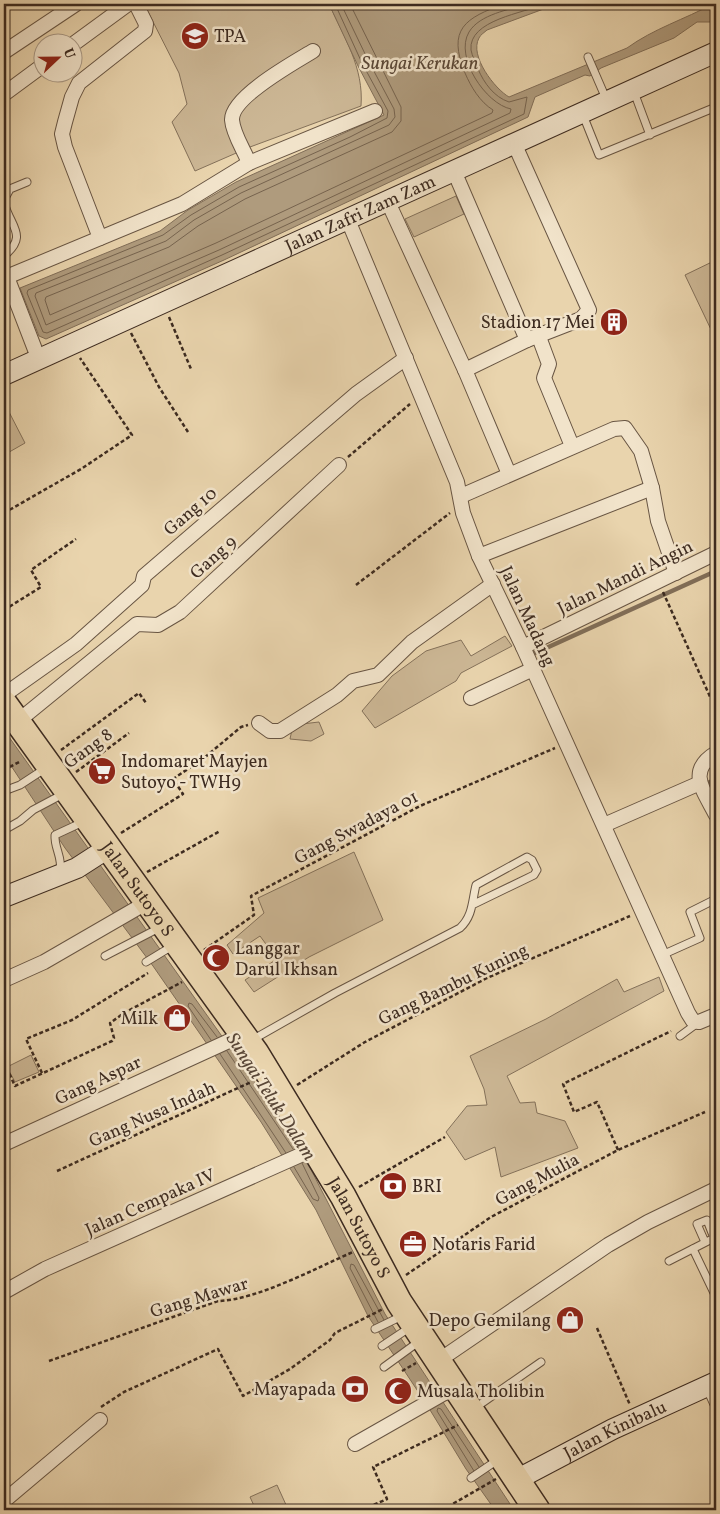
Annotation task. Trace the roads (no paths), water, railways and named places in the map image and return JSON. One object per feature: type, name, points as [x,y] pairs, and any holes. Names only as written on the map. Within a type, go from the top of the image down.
[{"type":"highway","name":"Jalan Sutoyo S","points":[[10,716],[82,823],[131,881],[141,907],[282,1095],[310,1151],[343,1196],[408,1329],[502,1470],[537,1510]]},
{"type":"main road","name":"Jalan Zafri Zam Zam","points":[[4,375],[633,89],[716,54]]},
{"type":"main road","points":[[4,897],[68,872],[103,849]]},
{"type":"main road","name":"Jalan Kinibalu","points":[[502,1470],[636,1419],[711,1384]]},
{"type":"street","points":[[4,52],[76,4]]},
{"type":"street","points":[[82,39],[135,6],[146,24],[145,31],[79,83],[72,97],[62,134],[65,147],[100,238]]},
{"type":"street","points":[[249,163],[234,128],[232,114],[237,106],[264,82],[313,51]]},
{"type":"street","points":[[4,94],[32,73]]},
{"type":"street","points":[[39,360],[5,277],[182,204],[249,163],[376,111]]},
{"type":"street","points":[[465,370],[533,338],[581,319],[588,314],[589,307],[514,143]]},
{"type":"street","points":[[454,171],[533,338],[549,364],[544,372],[544,378],[572,446]]},
{"type":"street","points":[[388,202],[465,370],[509,474]]},
{"type":"street","name":"Jalan Madang","points":[[348,220],[462,499],[463,513],[479,556],[533,668],[662,955],[696,1022]]},
{"type":"street","name":"Gang 10","points":[[4,695],[76,644],[142,585],[144,576],[356,394],[406,358]]},
{"type":"street","points":[[462,499],[509,474],[572,446],[614,429],[625,428],[641,451],[652,488],[658,521],[676,573]]},
{"type":"street","name":"Gang 9","points":[[10,716],[136,624],[158,626],[180,612],[339,465]]},
{"type":"street","points":[[479,556],[652,488]]},
{"type":"street","name":"Jalan Mandi Angin","points":[[523,647],[716,554]]},
{"type":"street","points":[[259,722],[270,731],[280,731],[337,695],[353,681],[378,675],[412,642],[492,584]]},
{"type":"street","points":[[471,698],[533,668]]},
{"type":"street","points":[[716,753],[706,759],[701,765],[700,783],[716,816]]},
{"type":"street","points":[[604,825],[700,783]]},
{"type":"street","points":[[4,980],[44,962],[141,907]]},
{"type":"street","points":[[696,1022],[716,1014]]},
{"type":"street","name":"Gang Aspar","points":[[4,1144],[208,1050],[240,1039]]},
{"type":"street","name":"Jalan Cempaka IV","points":[[4,1292],[45,1269],[310,1151]]},
{"type":"street","points":[[408,1329],[608,1245],[648,1222],[716,1189]]},
{"type":"street","points":[[355,1444],[449,1390]]},
{"type":"street","points":[[4,1501],[100,1420]]},
{"type":"lane","points":[[588,57],[607,101]]},
{"type":"lane","points":[[633,89],[650,135]]},
{"type":"lane","points":[[582,113],[599,156],[716,107]]},
{"type":"lane","points":[[4,256],[12,249],[17,239],[17,233],[4,201],[10,189],[27,182]]},
{"type":"lane","points":[[4,792],[50,776]]},
{"type":"lane","points":[[4,830],[37,809],[50,776]]},
{"type":"lane","points":[[68,872],[62,864],[54,843],[55,835],[82,823]]},
{"type":"lane","points":[[240,1039],[460,928],[469,917],[474,904],[475,888],[480,882],[527,857],[532,860],[537,868],[534,874],[474,904]]},
{"type":"lane","points":[[662,955],[700,938],[690,912],[716,899]]},
{"type":"lane","points":[[105,956],[133,942],[172,949]]},
{"type":"lane","points":[[146,962],[172,949]]},
{"type":"lane","points":[[680,1036],[696,1022]]},
{"type":"lane","points":[[669,1261],[705,1242]]},
{"type":"lane","points":[[693,1249],[716,1297]]},
{"type":"lane","points":[[376,1329],[408,1329]]},
{"type":"lane","points":[[383,1345],[408,1329]]},
{"type":"lane","points":[[384,1367],[394,1359],[408,1329]]},
{"type":"lane","points":[[467,1417],[541,1362]]},
{"type":"lane","points":[[711,1384],[716,1409]]},
{"type":"lane","points":[[471,1478],[502,1470]]},
{"type":"lane","points":[[710,1510],[716,1506]]},
{"type":"water","name":"Sungai Kerukan","points":[[329,4],[557,4],[487,30],[480,37],[477,45],[480,62],[491,80],[509,97],[627,48],[658,30],[713,4],[716,4],[716,22],[697,22],[674,38],[601,68],[590,76],[585,75],[535,97],[528,117],[224,260],[46,339],[39,336],[20,288],[160,231],[188,210],[236,182],[384,115],[358,66]]},
{"type":"water","points":[[4,730],[273,1108],[305,1158],[385,1314],[514,1510],[495,1510],[466,1469],[427,1405],[368,1316],[316,1210],[261,1122],[153,966],[65,848],[4,755]]},
{"type":"waterway","points":[[533,654],[716,571]]},
{"type":"waterway","points":[[704,785],[716,779]]},
{"type":"place","name":"TPA","points":[[195,36]]},
{"type":"place","name":"Stadion 17 Mei","points":[[614,322]]},
{"type":"place","name":"Indomaret Mayjen Sutoyo - TWH9","points":[[102,771]]},
{"type":"place","name":"Langgar Darul Ikhsan","points":[[216,958]]},
{"type":"place","name":"Milk","points":[[177,1018]]},
{"type":"place","name":"BRI","points":[[393,1186]]},
{"type":"place","name":"Notaris Farid","points":[[413,1244]]},
{"type":"place","name":"Depo Gemilang","points":[[570,1320]]},
{"type":"place","name":"Mayapada","points":[[355,1389]]},
{"type":"place","name":"Musala Tholibin","points":[[398,1391]]},
{"type":"water label","name":"Sungai Teluk Dalam","points":[[272,1096]]}]
